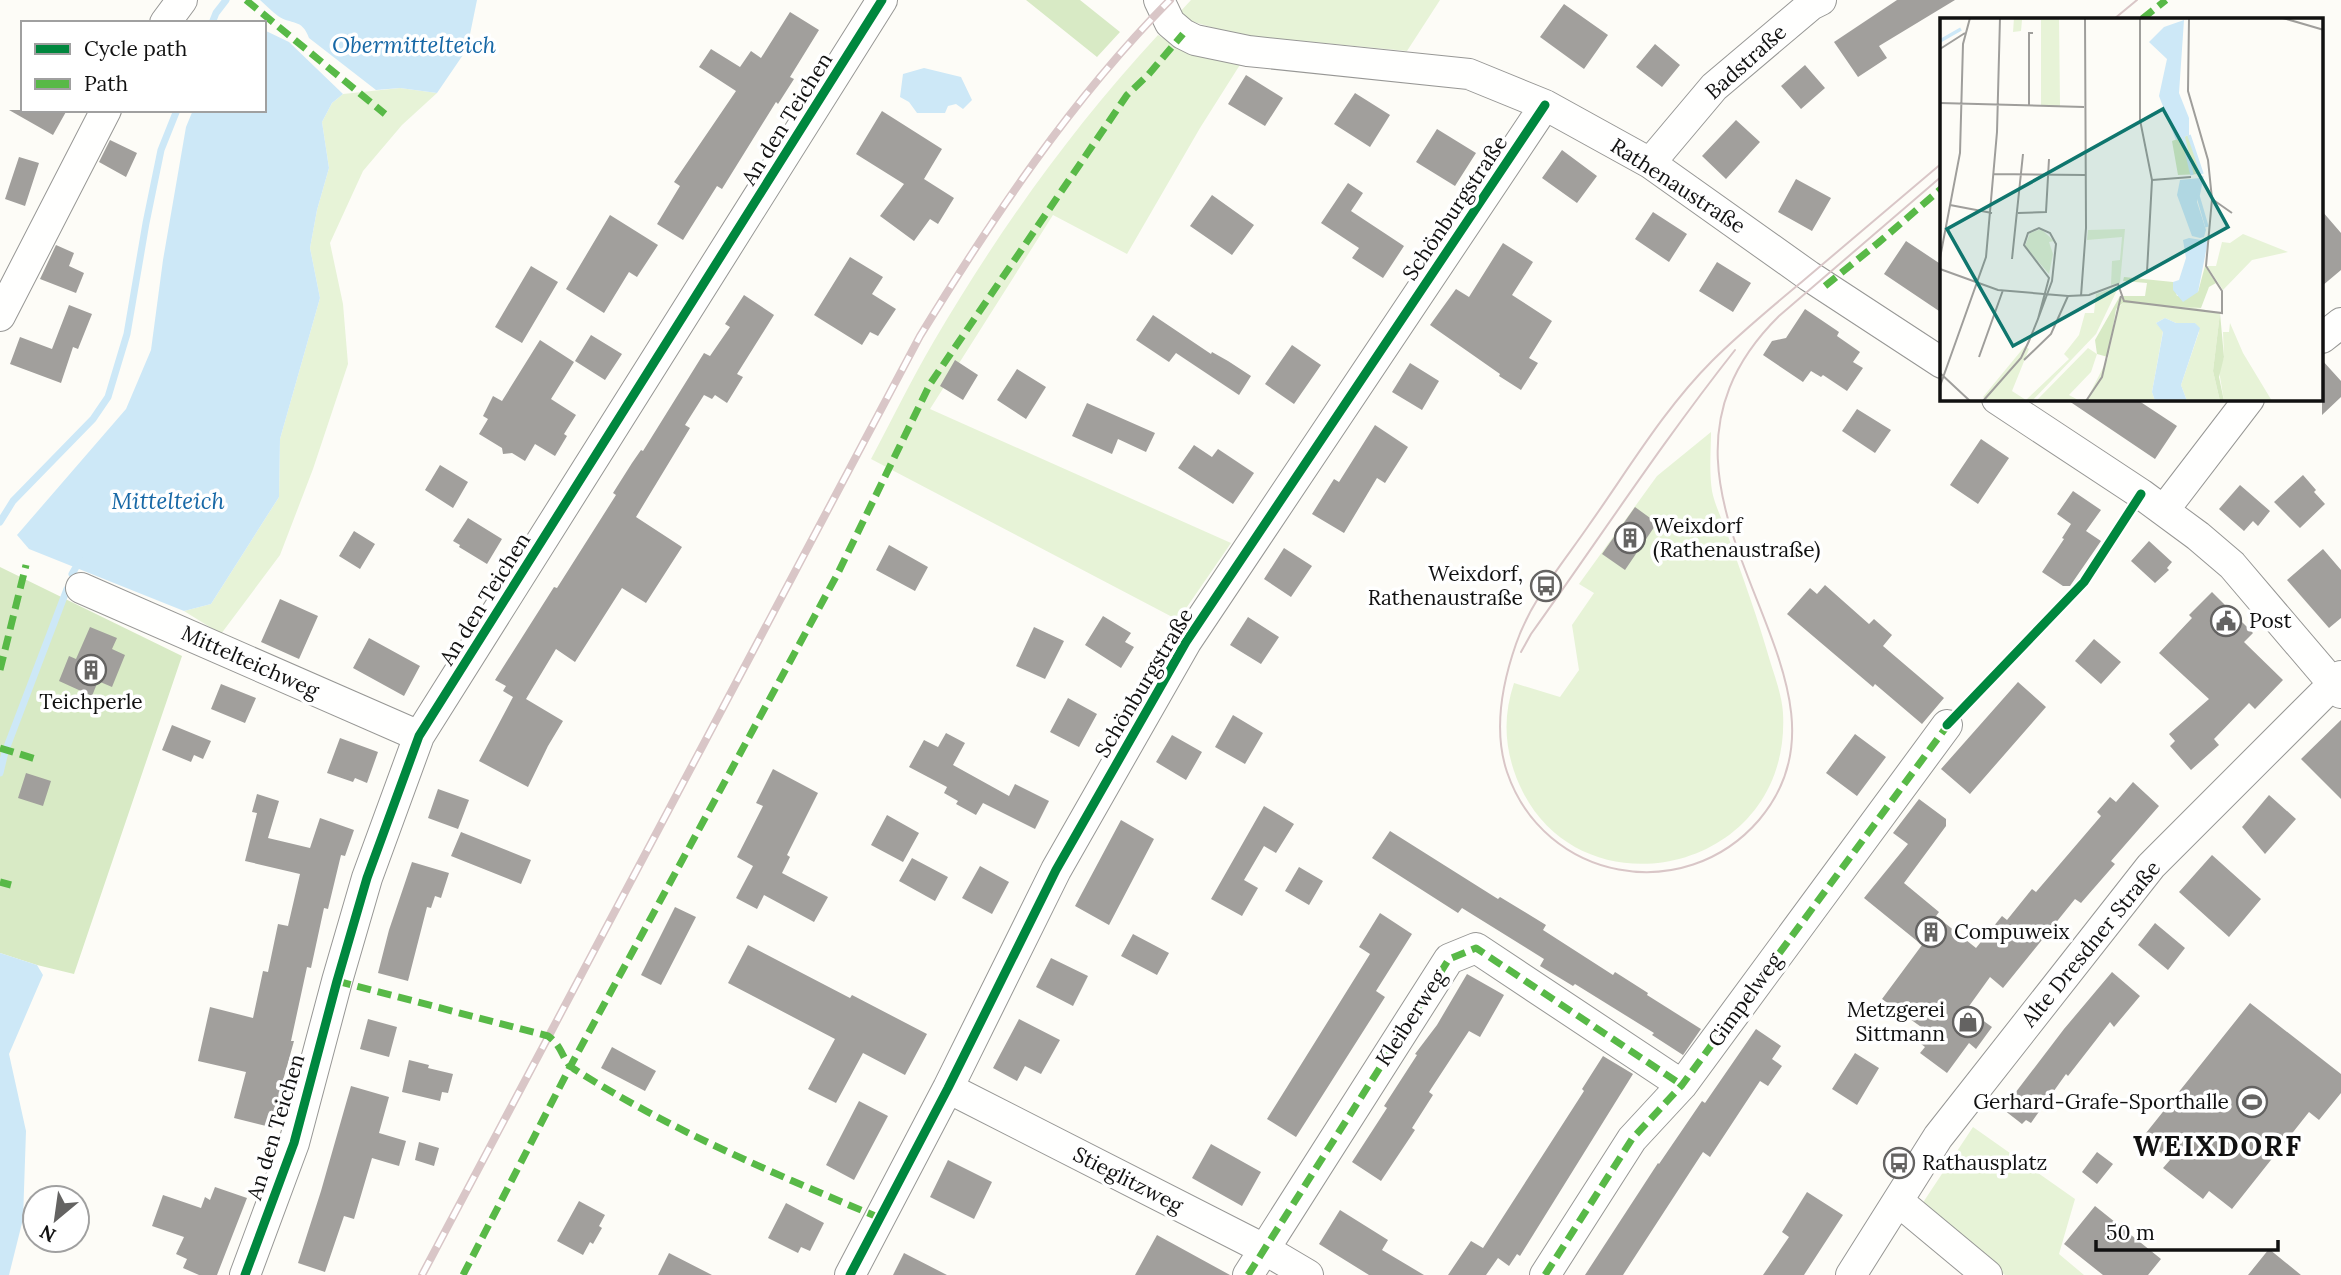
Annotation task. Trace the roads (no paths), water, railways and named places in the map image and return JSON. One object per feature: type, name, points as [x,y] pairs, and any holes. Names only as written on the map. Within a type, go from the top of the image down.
[{"type":"street","points":[[166,21],[182,0]]},
{"type":"street","name":"An den Teichen","points":[[245,1275],[294,1143],[337,981],[368,878],[419,736],[882,0]]},
{"type":"street","name":"Rathenaustraße","points":[[1159,0],[1170,23],[1195,40],[1248,51],[1469,74],[1545,105],[1650,163],[1809,276],[1940,362]]},
{"type":"street","name":"Badstraße","points":[[1650,163],[1714,87],[1811,5],[1821,0]]},
{"type":"street","name":"Schönburgstraße","points":[[850,1275],[1056,870],[1186,642],[1545,105]]},
{"type":"street","points":[[2,301],[105,112]]},
{"type":"street","points":[[2324,336],[2341,323]]},
{"type":"street","points":[[2000,401],[2164,510],[2198,536],[2232,565],[2338,684]]},
{"type":"street","points":[[2164,510],[2247,401]]},
{"type":"street","name":"Mittelteichweg","points":[[80,588],[419,736]]},
{"type":"street","name":"Alte Dresdner Straße","points":[[1851,1275],[1938,1137],[2151,866],[2338,684]]},
{"type":"street","name":"Gimpelweg","points":[[1545,1275],[1632,1139],[1682,1084],[1947,725]]},
{"type":"street","name":"Kleiberweg","points":[[1248,1275],[1449,959],[1476,948],[1682,1084]]},
{"type":"street","name":"Stieglitzweg","points":[[947,1088],[1264,1249],[1308,1275]]},
{"type":"street","points":[[1898,1201],[1987,1275]]},
{"type":"water","name":"Obermittelteich","points":[[260,0],[477,0],[467,49],[437,93],[400,88],[376,90],[309,38],[303,27],[278,16]]},
{"type":"water","name":"Mittelteich","points":[[266,31],[289,42],[343,94],[332,103],[322,122],[329,168],[310,248],[320,298],[280,439],[279,497],[211,604],[184,611],[29,549],[17,535],[126,409],[151,350],[186,127],[192,112],[266,112]]},
{"type":"water","points":[[924,68],[961,77],[972,100],[963,109],[956,104],[948,106],[945,113],[917,113],[909,102],[900,97],[903,74]]},
{"type":"water","points":[[0,953],[37,965],[43,975],[9,1054],[26,1131],[24,1184],[21,1184],[21,1227],[9,1275],[0,1275]]},
{"type":"waterway","points":[[213,21],[226,0]]},
{"type":"waterway","points":[[0,522],[13,501],[93,419],[108,397],[127,334],[161,150],[176,112]]},
{"type":"waterway","points":[[72,574],[80,560]]},
{"type":"waterway","points":[[0,773],[5,752],[67,589]]},
{"type":"tram line","points":[[2115,18],[2137,0]]},
{"type":"tram line","points":[[1940,165],[1712,361],[1678,399],[1647,440],[1530,612],[1516,644],[1503,691],[1500,724],[1503,756],[1507,772],[1525,809],[1551,838],[1583,858],[1619,870],[1656,872],[1693,865],[1728,847],[1759,820],[1789,763],[1790,704],[1773,642],[1727,515],[1718,449],[1732,383],[1779,316],[1940,178]]},
{"type":"tram line","points":[[1521,652],[1657,455],[1735,350]]},
{"type":"railway","points":[[422,1275],[920,336],[1035,161],[1099,78],[1170,0]]},
{"type":"place","name":"Weixdorf (Rathenaustraße)","points":[[1630,538]]},
{"type":"place","name":"Weixdorf, Rathenaustraße","points":[[1546,586]]},
{"type":"place","name":"Post","points":[[2226,621]]},
{"type":"place","name":"Teichperle","points":[[91,670]]},
{"type":"place","name":"Compuweix","points":[[1931,932]]},
{"type":"place","name":"Metzgerei Sittmann","points":[[1968,1022]]},
{"type":"place","name":"Gerhard-Grafe-Sporthalle","points":[[2252,1102]]},
{"type":"place","name":"Rathausplatz","points":[[1899,1163]]},
{"type":"district","name":"WEIXDORF","points":[[2218,1146]]}]
